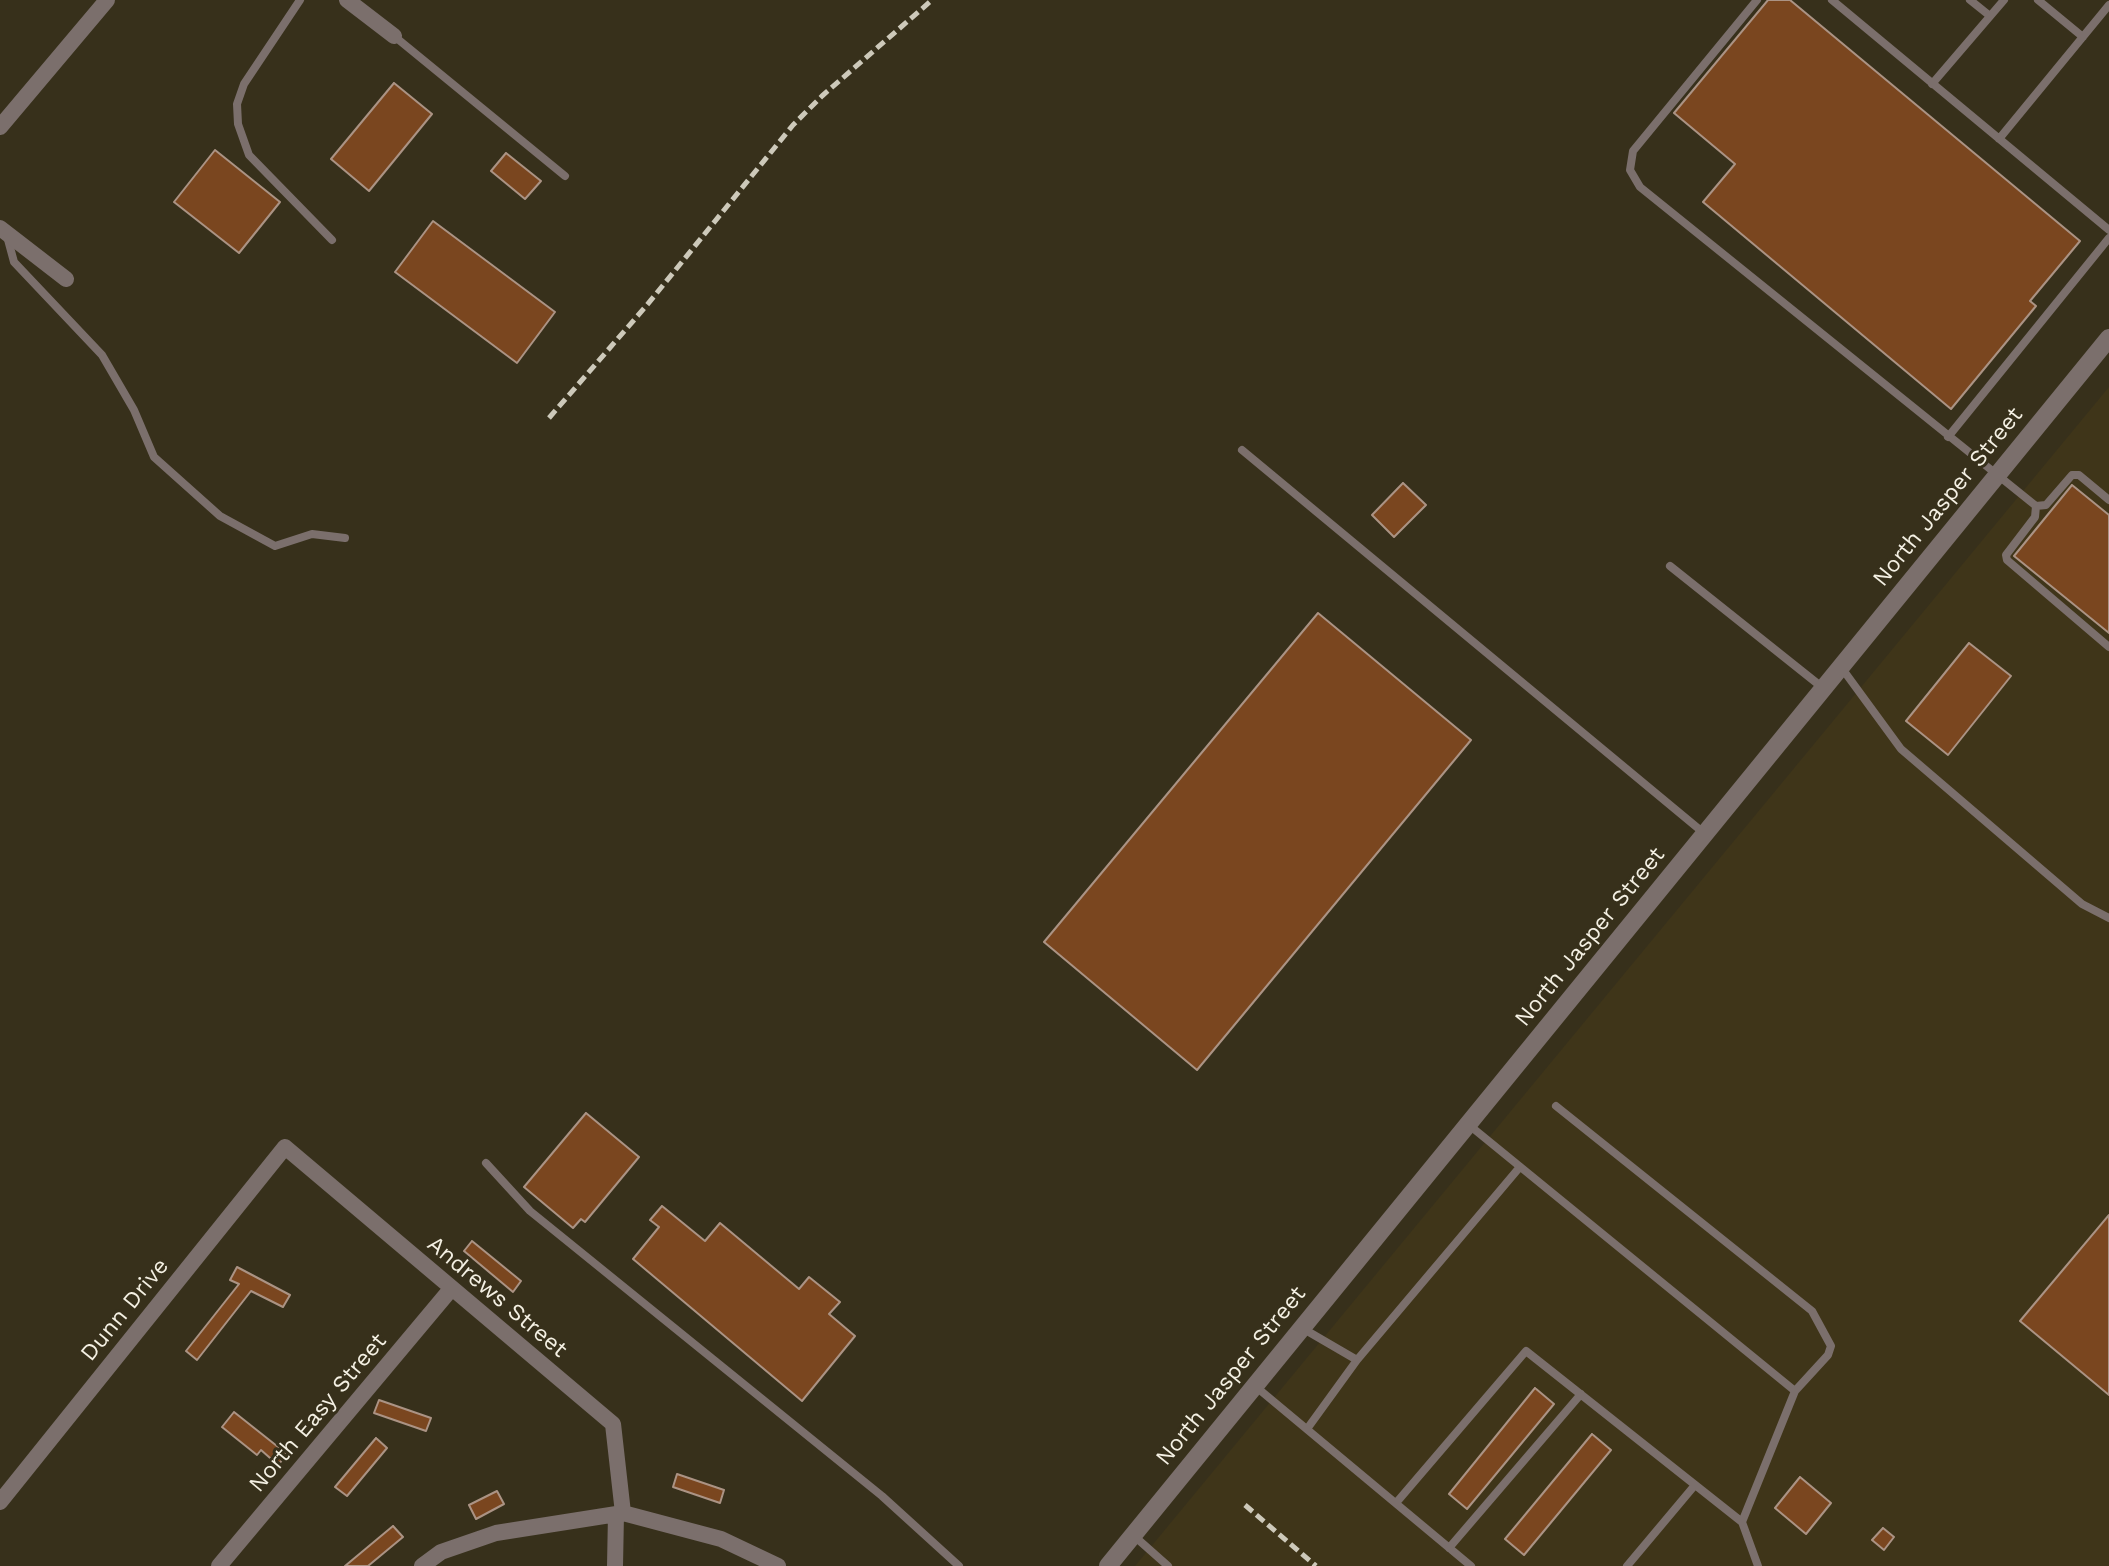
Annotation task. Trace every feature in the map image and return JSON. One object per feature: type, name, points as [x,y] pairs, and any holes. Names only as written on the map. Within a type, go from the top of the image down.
[{"type":"street","points":[[0,127],[107,0]]},
{"type":"street","points":[[347,0],[394,36]]},
{"type":"street","points":[[3,230],[66,279]]},
{"type":"street","name":"North Jasper Street","points":[[1108,1566],[2109,338]]},
{"type":"street","name":"Andrews Street","points":[[285,1147],[613,1424],[619,1514],[615,1566]]},
{"type":"street","name":"Dunn Drive","points":[[0,1502],[285,1147]]},
{"type":"street","name":"North Easy Street","points":[[219,1566],[451,1289]]},
{"type":"street","points":[[422,1566],[441,1552],[496,1533],[619,1514],[721,1539],[778,1566]]},
{"type":"lane","points":[[300,0],[244,84],[237,104],[238,124],[249,155],[332,240]]},
{"type":"lane","points":[[1757,0],[1633,151],[1630,170],[1640,187],[1948,438],[2036,506],[2046,505],[2071,475],[2080,475],[2109,500]]},
{"type":"lane","points":[[1832,0],[2109,230]]},
{"type":"lane","points":[[1970,0],[1990,16]]},
{"type":"lane","points":[[1932,84],[2004,0]]},
{"type":"lane","points":[[2038,0],[2083,37]]},
{"type":"lane","points":[[1999,139],[2108,6],[2100,0]]},
{"type":"lane","points":[[394,36],[565,176]]},
{"type":"lane","points":[[3,230],[14,262],[102,355],[134,410],[154,457],[220,516],[275,546],[312,534],[345,538]]},
{"type":"lane","points":[[1948,438],[2109,238]]},
{"type":"lane","points":[[1242,450],[1705,834]]},
{"type":"lane","points":[[2036,506],[2035,517],[2006,555],[2007,561],[2109,647]]},
{"type":"lane","points":[[1670,566],[1823,688]]},
{"type":"lane","points":[[1841,667],[1901,750],[2082,904],[2109,918]]},
{"type":"lane","points":[[1556,1107],[1811,1311],[1831,1346],[1828,1355],[1795,1391],[1742,1522]]},
{"type":"lane","points":[[1468,1124],[1795,1391]]},
{"type":"lane","points":[[486,1163],[530,1211],[882,1496],[959,1566]]},
{"type":"lane","points":[[1307,1429],[1357,1360],[1519,1168]]},
{"type":"lane","points":[[1302,1328],[1357,1360]]},
{"type":"lane","points":[[1396,1503],[1526,1351],[1742,1522],[1758,1566]]},
{"type":"lane","points":[[1255,1386],[1471,1566]]},
{"type":"lane","points":[[1449,1548],[1581,1394]]},
{"type":"lane","points":[[1627,1566],[1695,1485]]},
{"type":"lane","points":[[1133,1535],[1168,1566]]},
{"type":"shaded area","points":[[2109,387],[2109,1566],[1135,1566]]},
{"type":"building","points":[[1768,0],[1790,0],[2080,241],[2030,301],[2036,306],[1951,409],[1703,202],[1735,164],[1674,113]]},
{"type":"building","points":[[394,83],[432,114],[369,191],[331,159]]},
{"type":"building","points":[[215,150],[280,202],[239,253],[174,202]]},
{"type":"building","points":[[506,153],[541,181],[525,199],[491,171]]},
{"type":"building","points":[[433,221],[555,312],[517,363],[395,272]]},
{"type":"building","points":[[1403,483],[1426,505],[1394,537],[1372,515]]},
{"type":"building","points":[[2072,485],[2109,515],[2109,633],[2014,556]]},
{"type":"building","points":[[1318,613],[1471,740],[1197,1070],[1044,942]]},
{"type":"building","points":[[1969,643],[2011,676],[1948,755],[1906,721]]},
{"type":"building","points":[[586,1113],[639,1157],[585,1222],[581,1219],[573,1228],[524,1187]]},
{"type":"building","points":[[662,1206],[705,1241],[720,1223],[799,1289],[809,1277],[840,1302],[829,1314],[855,1336],[802,1401],[633,1259],[659,1227],[650,1220]]},
{"type":"building","points":[[2109,1215],[2109,1395],[2020,1321]]},
{"type":"building","points":[[472,1241],[521,1281],[513,1292],[464,1251]]},
{"type":"building","points":[[237,1267],[290,1295],[283,1307],[251,1291],[197,1360],[186,1351],[239,1284],[230,1280]]},
{"type":"building","points":[[1535,1388],[1554,1404],[1467,1509],[1449,1494]]},
{"type":"building","points":[[379,1400],[431,1418],[426,1431],[374,1413]]},
{"type":"building","points":[[234,1412],[287,1454],[278,1465],[261,1450],[257,1455],[222,1427]]},
{"type":"building","points":[[1592,1434],[1611,1450],[1524,1555],[1505,1539]]},
{"type":"building","points":[[376,1438],[387,1448],[347,1496],[335,1487]]},
{"type":"building","points":[[677,1474],[724,1490],[720,1503],[673,1487]]},
{"type":"building","points":[[1800,1477],[1831,1503],[1806,1534],[1775,1508]]},
{"type":"building","points":[[497,1491],[504,1504],[476,1519],[469,1505]]},
{"type":"building","points":[[393,1526],[403,1537],[368,1566],[345,1566]]},
{"type":"building","points":[[1883,1528],[1894,1537],[1884,1550],[1872,1540]]},
{"type":"railway","points":[[549,418],[647,305],[793,125],[822,96],[932,0]]},
{"type":"railway","points":[[1245,1505],[1316,1566]]}]
